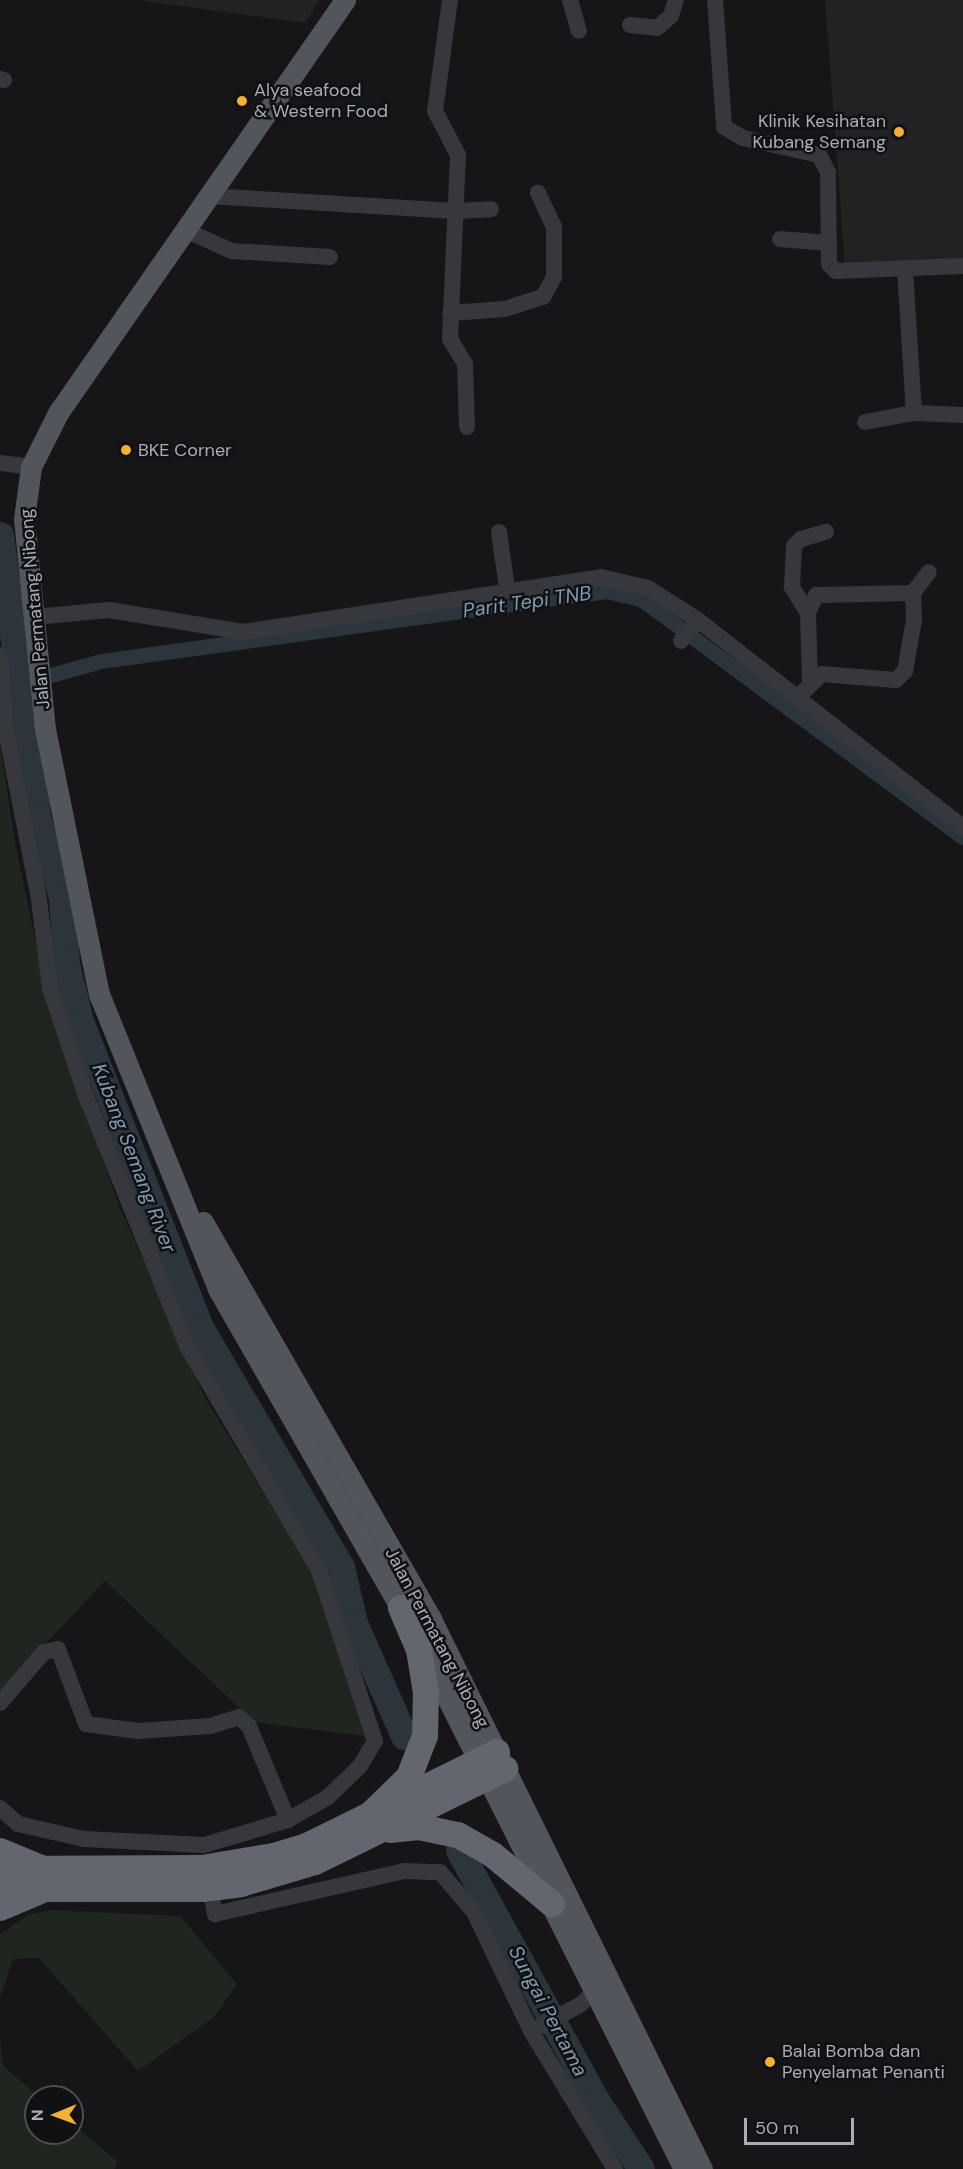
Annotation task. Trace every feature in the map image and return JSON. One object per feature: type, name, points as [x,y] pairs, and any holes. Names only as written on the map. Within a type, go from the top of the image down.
[{"type":"highway","points":[[375,1823],[408,1777],[425,1736],[426,1693],[419,1650],[401,1608]]},
{"type":"highway","points":[[0,1869],[45,1879],[202,1889],[241,1884],[311,1854],[493,1765]]},
{"type":"highway","points":[[375,1823],[419,1827],[458,1835],[493,1855],[552,1904]]},
{"type":"highway","points":[[0,1851],[45,1879]]},
{"type":"highway","points":[[0,1889],[45,1879]]},
{"type":"highway","points":[[0,1908],[45,1879]]},
{"type":"main road","name":"Jalan Permatang Nibong","points":[[345,0],[58,413],[15,464],[24,519],[45,729],[99,994],[147,1119],[218,1289],[493,1765],[702,2169]]},
{"type":"main road","name":"Jalan Permatang Nibong","points":[[147,1119],[431,1619],[552,1904],[587,1998],[684,2169]]},
{"type":"street","points":[[450,0],[435,111],[457,150],[450,339],[465,364],[467,427]]},
{"type":"street","points":[[570,0],[579,31]]},
{"type":"street","points":[[630,25],[657,28],[671,16],[676,0]]},
{"type":"street","points":[[715,0],[724,127],[743,138],[819,154],[828,172],[829,264],[836,271],[963,266]]},
{"type":"street","points":[[450,313],[505,309],[543,297],[554,277],[554,227],[538,192]]},
{"type":"street","points":[[209,196],[456,211],[491,209]]},
{"type":"street","points":[[185,230],[224,250],[330,256]]},
{"type":"street","points":[[780,239],[829,243]]},
{"type":"street","points":[[905,270],[914,413]]},
{"type":"street","points":[[865,422],[914,413],[963,415]]},
{"type":"street","points":[[499,532],[507,588]]},
{"type":"street","points":[[808,613],[792,587],[794,546],[811,534],[826,532]]},
{"type":"street","points":[[798,697],[810,682],[822,674],[896,681],[905,671],[914,620],[913,593],[929,572]]},
{"type":"street","points":[[35,617],[109,610],[243,632],[507,588],[601,577],[648,588],[798,697],[963,827]]},
{"type":"street","points":[[810,682],[808,613],[816,595],[913,593]]},
{"type":"street","points":[[683,640],[697,622]]},
{"type":"street","points":[[0,655],[5,726],[39,900],[50,988],[86,1096],[189,1348],[319,1570],[375,1740],[360,1766],[328,1797],[288,1820],[204,1845],[84,1839],[18,1824],[0,1808]]},
{"type":"street","points":[[0,1703],[44,1652],[58,1649],[86,1724],[138,1731],[210,1726],[239,1717],[249,1726],[288,1820]]},
{"type":"street","points":[[204,1845],[215,1914],[404,1871],[440,1872],[474,1912],[615,2169]]},
{"type":"street","points":[[538,2028],[587,1998]]},
{"type":"shaded area","points":[[136,0],[319,0],[306,23]]},
{"type":"shaded area","name":"Klinik Kesihatan Kubang Semang","points":[[825,0],[963,0],[963,264],[845,266]]},
{"type":"shaded area","points":[[0,744],[16,847],[51,1015],[121,1211],[205,1398],[314,1574],[365,1736],[254,1722],[105,1581],[0,1691]]},
{"type":"shaded area","points":[[50,1910],[180,1916],[237,1984],[215,2016],[138,2071],[39,1958],[13,1959],[0,1998],[0,1934],[28,1915]]},
{"type":"shaded area","points":[[0,2036],[3,2066],[26,2085],[24,2145],[84,2145],[84,2133],[118,2162],[114,2169],[0,2169]]},
{"type":"waterway","name":"Kubang Semang River","points":[[0,535],[37,817],[62,897],[66,964],[80,1021],[201,1329],[341,1567],[354,1623],[404,1736]]},
{"type":"waterway","name":"Parit Tepi TNB","points":[[19,684],[101,661],[606,591],[641,599],[963,837]]},
{"type":"waterway","name":"Sungai Pertama","points":[[459,1850],[596,2100],[641,2169]]},
{"type":"place","name":"Alya seafood & Western Food","points":[[242,101]]},
{"type":"place","name":"Klinik Kesihatan Kubang Semang","points":[[899,132]]},
{"type":"place","name":"BKE Corner","points":[[126,450]]},
{"type":"place","name":"Balai Bomba dan Penyelamat Penanti","points":[[770,2062]]}]
